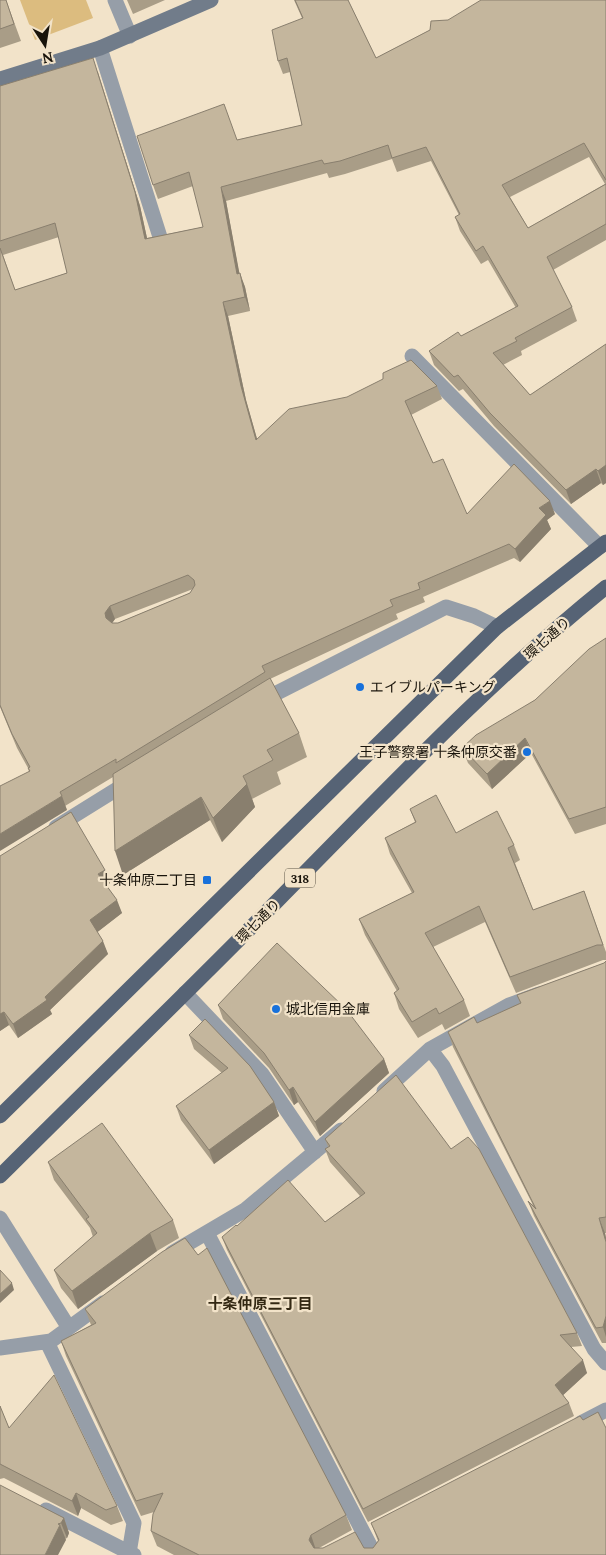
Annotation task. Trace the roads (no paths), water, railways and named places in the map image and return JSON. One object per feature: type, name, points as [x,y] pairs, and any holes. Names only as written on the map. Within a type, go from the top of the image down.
[{"type":"main road","points":[[0,1116],[496,627],[603,544]]},
{"type":"main road","name":"環七通り","points":[[0,1176],[426,750],[528,654],[606,588]]},
{"type":"street","points":[[115,0],[130,36]]},
{"type":"street","points":[[0,79],[100,48],[211,0]]},
{"type":"street","points":[[100,48],[160,237]]},
{"type":"street","points":[[412,356],[603,544]]},
{"type":"street","points":[[246,711],[270,696],[446,607],[474,616],[496,627]]},
{"type":"street","points":[[40,836],[142,774]]},
{"type":"street","points":[[373,1100],[430,1049],[509,1005],[551,989]]},
{"type":"street","points":[[185,993],[262,1074],[315,1152]]},
{"type":"street","points":[[430,1049],[443,1066],[594,1349],[606,1363]]},
{"type":"street","points":[[162,1259],[245,1210],[352,1120]]},
{"type":"street","points":[[0,1218],[69,1328]]},
{"type":"street","points":[[207,1232],[375,1555]]},
{"type":"street","points":[[0,1348],[51,1341],[112,1296]]},
{"type":"street","points":[[37,1505],[131,1554],[134,1523],[47,1342]]},
{"type":"street","points":[[572,1428],[606,1410]]},
{"type":"street","points":[[348,1542],[382,1525]]},
{"type":"place","name":"エイブルパーキング","points":[[360,687]]},
{"type":"place","name":"王子警察署 十条仲原交番","points":[[527,752]]},
{"type":"place","name":"十条仲原二丁目","points":[[207,880]]},
{"type":"place","name":"城北信用金庫","points":[[276,1009]]},
{"type":"district","name":"十条仲原三丁目","points":[[260,1303]]}]
